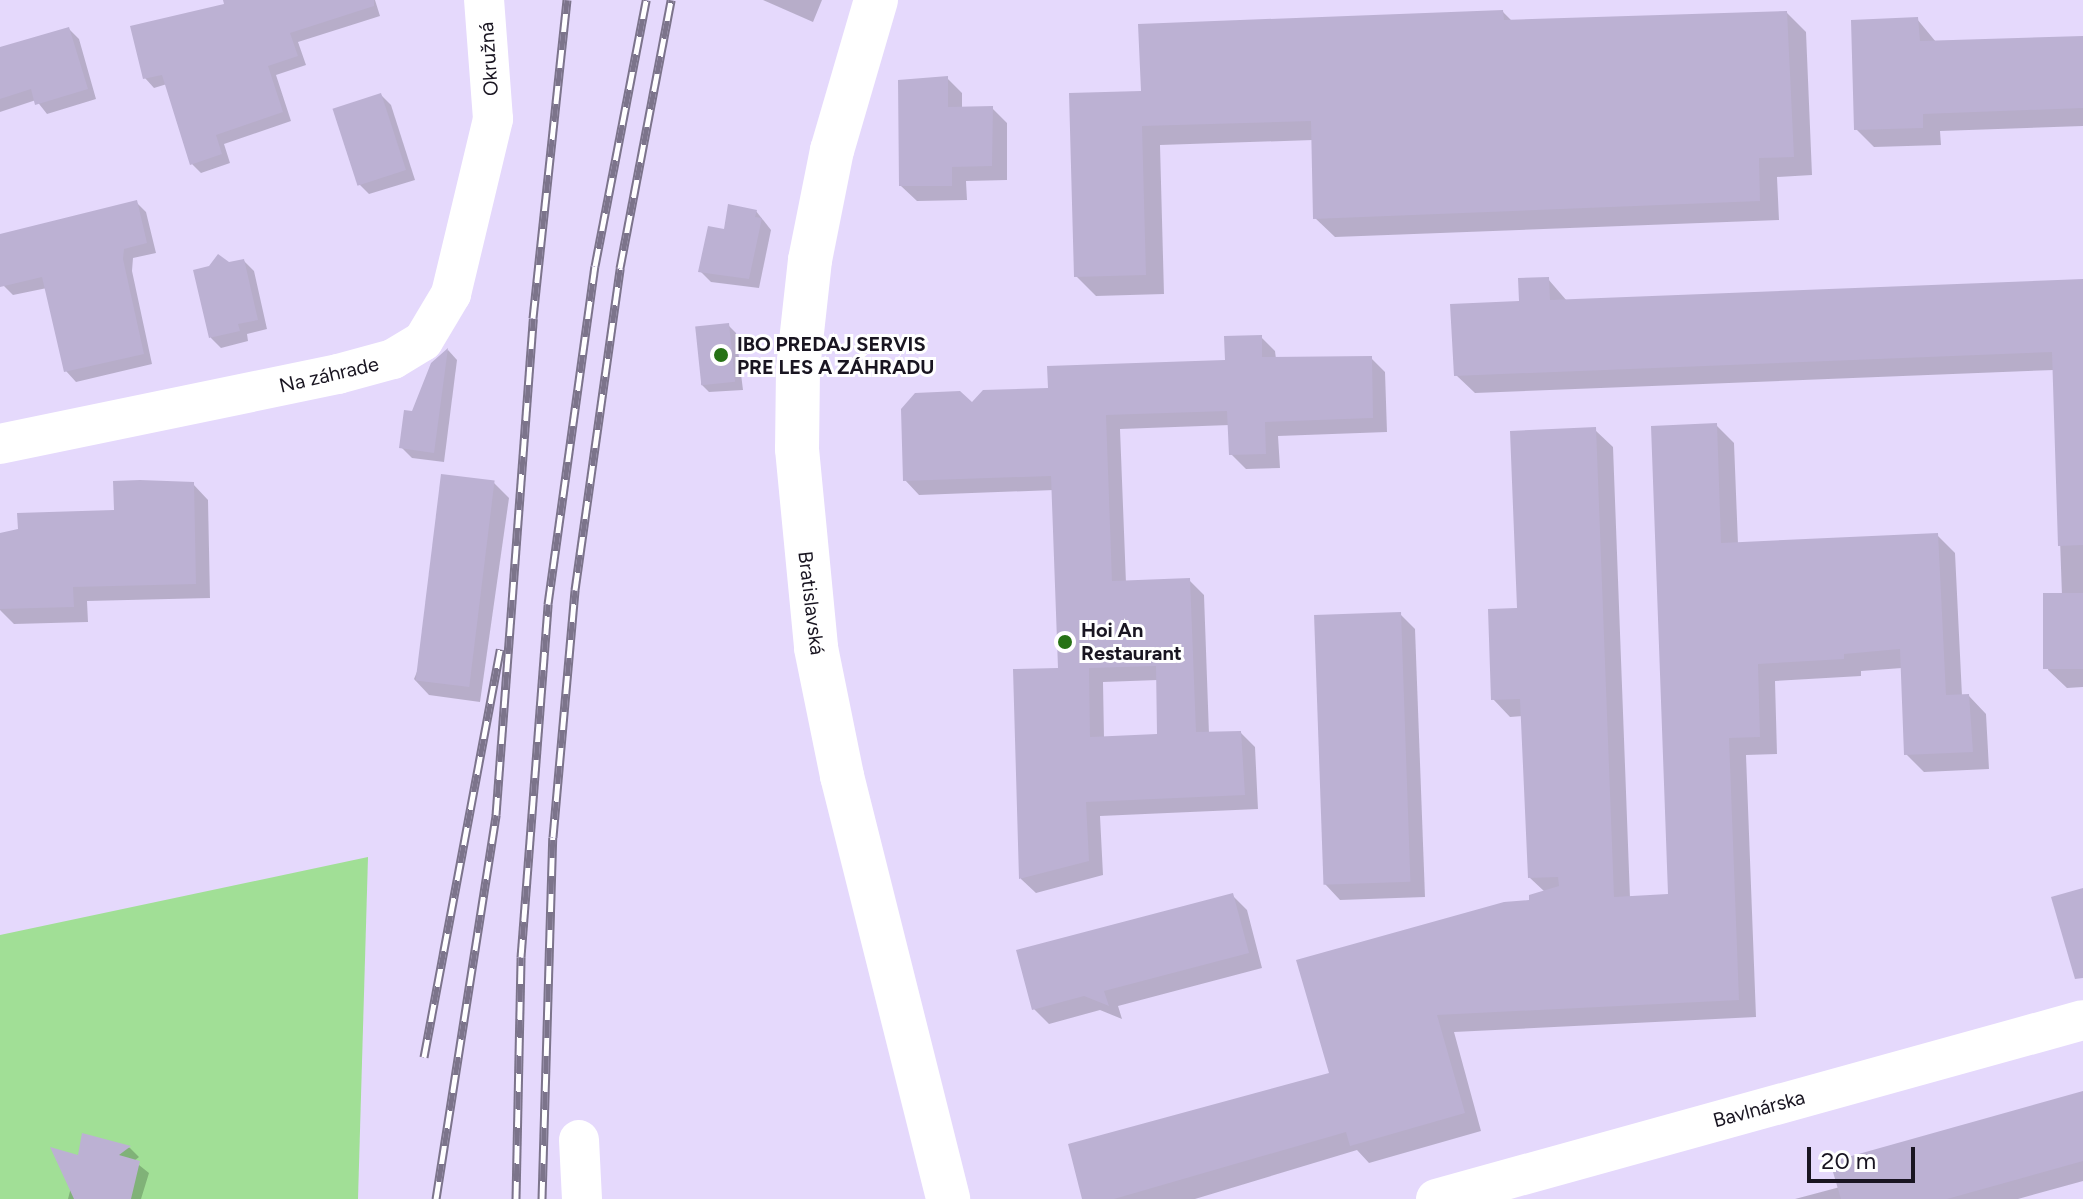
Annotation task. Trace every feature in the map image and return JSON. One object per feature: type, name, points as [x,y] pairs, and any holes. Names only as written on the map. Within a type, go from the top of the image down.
[{"type":"main road","name":"Bratislavská","points":[[876,0],[832,150],[810,260],[798,369],[797,449],[817,652],[948,1199]]},
{"type":"street","name":"Okružná","points":[[484,0],[493,119]]},
{"type":"street","name":"Na záhrade","points":[[0,444],[338,374],[393,359],[423,341],[451,294],[493,119]]},
{"type":"street","name":"Bavlnárska","points":[[1436,1199],[2083,1020]]},
{"type":"street","points":[[579,1140],[582,1199]]},
{"type":"green space","points":[[368,857],[358,1199],[0,1199],[0,935]]},
{"type":"building","points":[[223,0],[374,0],[374,6],[290,33],[298,56],[268,66],[283,112],[216,135],[222,154],[190,165],[162,75],[143,79],[130,26],[224,4]]},
{"type":"building","points":[[1503,10],[1504,20],[1787,11],[1794,157],[1759,158],[1760,201],[1313,219],[1311,121],[1142,126],[1146,275],[1074,277],[1069,93],[1141,91],[1138,24]]},
{"type":"building","points":[[1918,17],[1920,41],[2083,36],[2083,108],[1923,114],[1923,128],[1854,130],[1851,20]]},
{"type":"building","points":[[69,27],[88,89],[35,105],[31,89],[0,99],[0,47]]},
{"type":"building","points":[[948,76],[948,107],[993,106],[992,166],[952,167],[952,186],[899,186],[898,80]]},
{"type":"building","points":[[381,93],[406,170],[358,186],[332,109]]},
{"type":"building","points":[[137,200],[147,243],[124,249],[123,259],[144,354],[64,372],[42,277],[0,287],[0,234]]},
{"type":"building","points":[[728,204],[757,210],[755,217],[762,218],[749,279],[698,272],[708,226],[724,229]]},
{"type":"building","points":[[218,254],[229,262],[244,259],[258,320],[238,324],[240,331],[209,338],[193,270],[209,266]]},
{"type":"building","points":[[1549,277],[1550,300],[2083,279],[2083,545],[2058,546],[2052,352],[1454,376],[1450,304],[1519,301],[1518,278]]},
{"type":"building","points":[[729,323],[735,382],[701,385],[695,327]]},
{"type":"building","points":[[1262,335],[1262,357],[1372,356],[1373,418],[1265,422],[1266,454],[1229,455],[1227,411],[1106,415],[1112,581],[1190,578],[1196,732],[1241,731],[1245,795],[1086,802],[1089,861],[1019,879],[1013,669],[1058,668],[1051,476],[903,481],[901,409],[915,393],[960,391],[972,402],[983,390],[1048,388],[1047,366],[1225,360],[1224,336]],"holes":[[[1156,666],[1157,734],[1090,737],[1089,668]]]},
{"type":"building","points":[[448,348],[434,453],[399,448],[404,410],[412,411],[431,363]]},
{"type":"building","points":[[1717,423],[1721,543],[1938,533],[1946,695],[1969,694],[1973,752],[1904,755],[1900,649],[1844,654],[1844,659],[1758,664],[1760,737],[1729,738],[1739,1000],[1437,1015],[1465,1113],[1350,1146],[1346,1132],[1114,1199],[1082,1199],[1068,1144],[1329,1073],[1296,960],[1504,902],[1529,900],[1529,895],[1559,886],[1558,877],[1528,878],[1520,699],[1491,700],[1488,609],[1517,608],[1510,431],[1596,427],[1614,897],[1668,894],[1651,426]]},
{"type":"building","points":[[441,474],[495,481],[469,687],[416,680]]},
{"type":"building","points":[[113,481],[194,482],[196,584],[73,587],[74,607],[0,609],[0,533],[18,529],[17,513],[114,510]]},
{"type":"building","points":[[2043,593],[2083,593],[2083,669],[2043,669]]},
{"type":"building","points":[[1401,612],[1410,882],[1323,885],[1314,615]]},
{"type":"building","points":[[2083,888],[2083,978],[2075,979],[2051,897]]},
{"type":"building","points":[[1233,893],[1249,953],[1104,991],[1109,1006],[1084,996],[1032,1010],[1016,950]]},
{"type":"building","points":[[2083,1091],[2083,1161],[1947,1199],[1841,1199],[1830,1162]]},
{"type":"building","points":[[82,1133],[131,1146],[119,1155],[140,1161],[131,1199],[74,1199],[50,1147],[78,1155]]},
{"type":"railway","points":[[436,1199],[496,815],[533,318],[567,0]]},
{"type":"railway","points":[[516,1199],[521,957],[548,604],[595,266],[646,0]]},
{"type":"railway","points":[[542,1199],[553,837],[575,590],[620,268],[671,0]]},
{"type":"railway","points":[[424,1057],[500,649]]},
{"type":"place","name":"IBO PREDAJ SERVIS PRE LES A ZÁHRADU","points":[[721,355]]},
{"type":"place","name":"Hoi An Restaurant","points":[[1065,642]]}]
